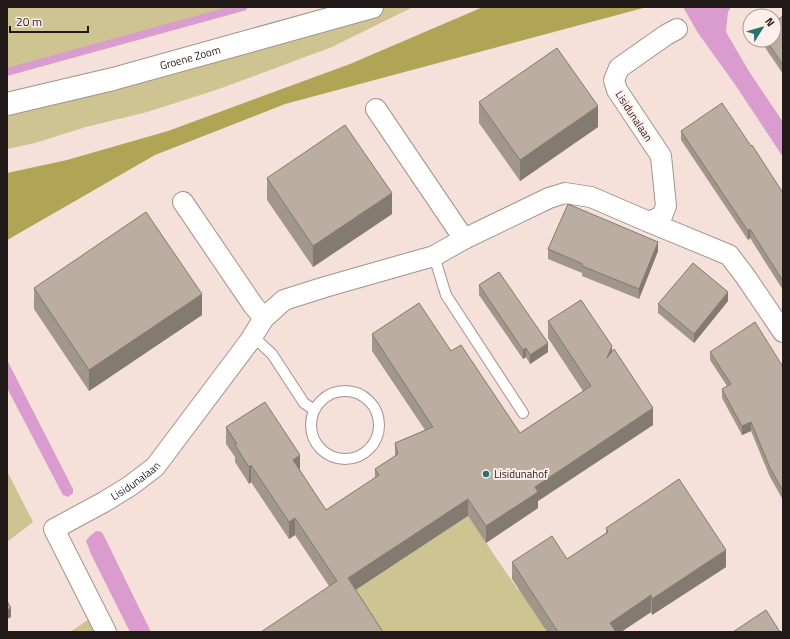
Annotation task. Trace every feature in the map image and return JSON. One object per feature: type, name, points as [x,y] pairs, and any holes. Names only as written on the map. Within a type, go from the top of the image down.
[{"type":"main road","name":"Groene Zoom","points":[[7,104],[113,79],[372,7]]},
{"type":"street","name":"Lisidunalaan","points":[[649,222],[662,216],[666,206],[661,156],[617,90],[614,80],[619,68],[677,29]]},
{"type":"street","points":[[376,109],[464,240]]},
{"type":"street","name":"Lisidunalaan","points":[[106,632],[54,529],[104,502],[130,486],[155,467],[249,342],[264,318],[284,300],[434,256],[549,198],[565,193],[591,197],[729,255],[783,332]]},
{"type":"street","points":[[183,202],[253,305],[264,318]]},
{"type":"lane","points":[[434,256],[446,295],[523,413]]},
{"type":"lane","points":[[249,342],[260,343],[272,354],[304,403],[314,410]]},
{"type":"lane","points":[[348,392],[360,395],[369,402],[376,412],[379,423],[376,438],[370,448],[363,455],[352,459],[336,458],[325,453],[313,436],[311,424],[314,410],[326,397],[337,393],[348,392]]},
{"type":"shaded area","points":[[7,7],[240,7],[76,54],[7,72]]},
{"type":"shaded area","points":[[388,7],[413,7],[332,47],[216,90],[147,112],[86,127],[35,143],[7,149],[7,113],[260,47]]},
{"type":"shaded area","points":[[483,7],[647,7],[285,104],[155,155],[9,239],[7,242],[7,173],[67,160],[168,131],[350,64]]},
{"type":"shaded area","points":[[683,7],[731,7],[728,12],[726,32],[750,73],[783,122],[783,157],[734,83],[698,33]]},
{"type":"shaded area","points":[[7,360],[73,489],[73,493],[68,497],[63,495],[7,388]]},
{"type":"shaded area","points":[[7,471],[33,522],[7,542]]},
{"type":"shaded area","points":[[468,516],[547,632],[372,632],[348,595]]},
{"type":"shaded area","points":[[96,531],[102,532],[151,632],[130,632],[86,541]]},
{"type":"shaded area","points":[[92,617],[100,632],[70,632]]},
{"type":"building","points":[[783,16],[783,65],[771,48],[782,48]]},
{"type":"building","points":[[557,48],[598,106],[520,160],[479,102]]},
{"type":"building","points":[[722,103],[751,146],[752,145],[783,193],[783,281],[750,229],[748,231],[681,131]]},
{"type":"building","points":[[345,125],[392,193],[313,246],[267,178]]},
{"type":"building","points":[[568,204],[658,242],[639,289],[582,266],[583,264],[548,249]]},
{"type":"building","points":[[146,212],[202,294],[89,370],[34,288]]},
{"type":"building","points":[[693,263],[728,292],[694,334],[658,304]]},
{"type":"building","points":[[499,272],[548,343],[530,355],[526,348],[523,350],[479,285]]},
{"type":"building","points":[[581,300],[612,346],[607,358],[614,349],[653,408],[535,487],[538,492],[486,526],[468,499],[348,578],[383,632],[261,632],[337,581],[295,518],[289,522],[251,465],[249,467],[226,427],[265,402],[300,455],[293,460],[326,510],[379,475],[375,469],[398,454],[395,443],[433,427],[372,334],[419,303],[451,351],[461,345],[520,433],[591,386],[548,321]]},
{"type":"building","points":[[755,322],[783,367],[783,491],[770,468],[751,422],[742,426],[722,389],[731,384],[710,352]]},
{"type":"building","points":[[679,479],[726,550],[652,599],[651,595],[610,623],[616,632],[558,632],[512,562],[552,536],[567,559],[608,532],[606,528]]},
{"type":"building","points":[[7,601],[11,608],[7,610]]},
{"type":"building","points":[[766,610],[780,632],[733,632]]},
{"type":"waterway","points":[[7,72],[243,7]]},
{"type":"place","name":"Lisidunahof","points":[[486,474]]}]
